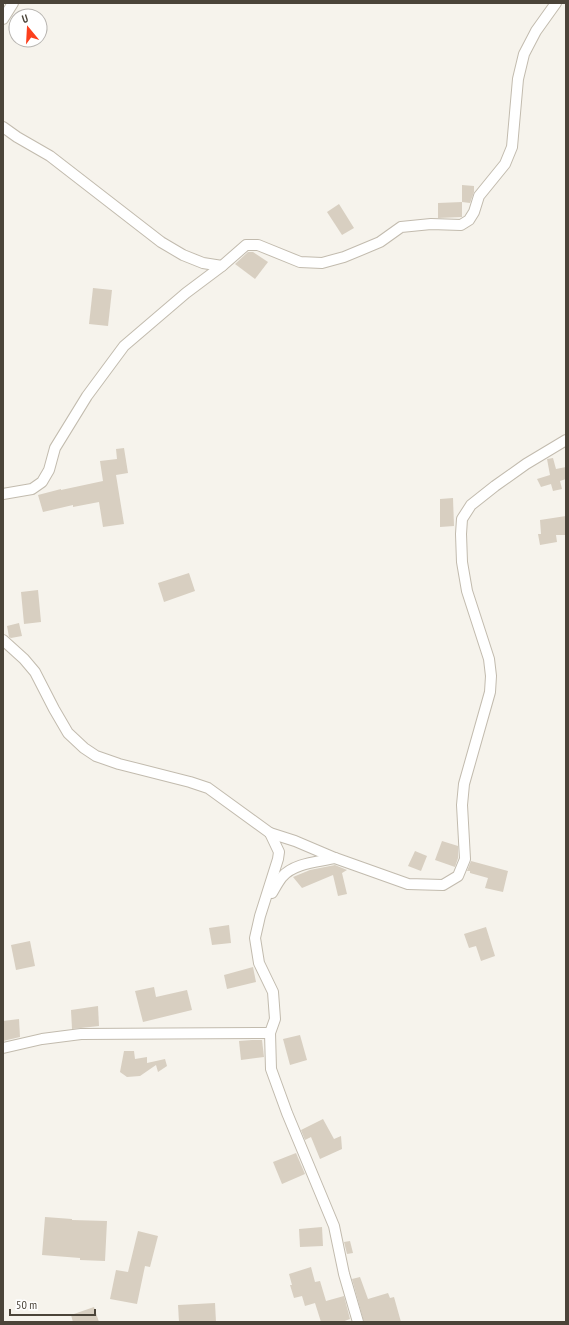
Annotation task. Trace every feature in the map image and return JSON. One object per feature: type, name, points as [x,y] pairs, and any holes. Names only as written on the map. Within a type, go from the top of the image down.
[{"type":"street","points":[[3,19],[13,3]]},
{"type":"street","points":[[3,494],[32,489],[42,482],[49,470],[55,448],[87,396],[124,346],[186,293],[222,266],[246,245],[258,245],[300,262],[322,263],[344,257],[380,242],[401,227],[431,224],[461,225],[469,220],[474,212],[479,196],[505,164],[512,147],[518,79],[524,54],[536,31],[556,3]]},
{"type":"street","points":[[3,127],[50,156],[161,242],[183,255],[203,263],[222,266]]},
{"type":"street","points":[[3,640],[24,659],[35,672],[54,710],[68,733],[84,748],[96,756],[119,764],[208,788],[270,833],[296,841],[335,858],[408,884],[443,885],[458,876],[465,859],[462,806],[464,784],[490,692],[491,676],[489,659],[467,591],[462,562],[462,519],[471,505],[495,486],[566,440]]},
{"type":"street","points":[[270,833],[279,852],[277,865],[260,916],[255,938],[259,963],[273,992],[274,1019],[270,1033],[271,1069],[287,1113],[334,1226],[344,1274],[358,1322]]},
{"type":"street","points":[[265,903],[287,873],[302,865],[335,858]]},
{"type":"street","points":[[3,1048],[81,1034],[270,1033]]},
{"type":"building","points":[[462,185],[474,186],[474,192],[470,203],[462,202]]},
{"type":"building","points":[[462,202],[462,217],[438,218],[438,203]]},
{"type":"building","points":[[339,204],[354,228],[342,235],[327,212]]},
{"type":"building","points":[[248,252],[253,252],[268,262],[255,279],[235,264]]},
{"type":"building","points":[[93,288],[112,290],[108,326],[89,324]]},
{"type":"building","points":[[124,448],[128,473],[116,475],[124,524],[103,527],[99,502],[73,507],[73,505],[43,512],[38,495],[103,481],[100,461],[117,459],[116,449]]},
{"type":"building","points":[[553,458],[556,469],[566,467],[566,479],[560,481],[562,489],[553,491],[551,484],[541,487],[537,479],[550,475],[547,459]]},
{"type":"building","points":[[453,498],[454,526],[440,527],[440,499]]},
{"type":"building","points":[[566,516],[566,535],[556,535],[557,542],[540,545],[538,534],[541,534],[540,520]]},
{"type":"building","points":[[189,573],[195,591],[164,602],[158,583]]},
{"type":"building","points":[[38,590],[41,622],[24,624],[21,592]]},
{"type":"building","points":[[19,623],[22,636],[9,637],[7,626]]},
{"type":"building","points":[[442,841],[458,846],[458,858],[455,867],[435,860]]},
{"type":"building","points":[[415,851],[427,856],[421,871],[408,866]]},
{"type":"building","points":[[471,861],[508,871],[503,892],[485,888],[488,878],[467,871]]},
{"type":"building","points":[[335,865],[347,870],[342,873],[347,894],[338,896],[333,875],[302,888],[293,877],[310,870]]},
{"type":"building","points":[[229,925],[231,943],[212,945],[209,928]]},
{"type":"building","points":[[486,927],[495,956],[481,961],[476,946],[469,948],[464,934]]},
{"type":"building","points":[[30,941],[35,966],[16,970],[11,945]]},
{"type":"building","points":[[253,967],[256,982],[227,989],[224,975]]},
{"type":"building","points":[[154,987],[156,997],[187,990],[192,1010],[143,1022],[135,991]]},
{"type":"building","points":[[98,1006],[99,1026],[72,1029],[71,1010]]},
{"type":"building","points":[[19,1019],[20,1037],[3,1041],[3,1021]]},
{"type":"building","points":[[300,1035],[307,1060],[290,1065],[283,1039]]},
{"type":"building","points":[[262,1040],[264,1057],[241,1060],[239,1041]]},
{"type":"building","points":[[124,1051],[134,1051],[135,1059],[147,1057],[147,1063],[165,1059],[167,1066],[158,1072],[156,1065],[140,1076],[127,1077],[120,1072]]},
{"type":"building","points":[[323,1119],[334,1139],[341,1136],[342,1149],[320,1159],[311,1137],[305,1140],[301,1130]]},
{"type":"building","points":[[296,1153],[305,1174],[282,1184],[273,1162]]},
{"type":"building","points":[[45,1217],[72,1220],[107,1221],[105,1261],[80,1260],[80,1258],[42,1255]]},
{"type":"building","points":[[322,1227],[323,1246],[300,1247],[299,1229]]},
{"type":"building","points":[[138,1231],[158,1236],[150,1267],[145,1266],[137,1304],[110,1299],[116,1270],[128,1272]]},
{"type":"building","points":[[350,1241],[353,1253],[347,1254],[344,1242]]},
{"type":"building","points":[[311,1267],[315,1282],[320,1281],[326,1301],[344,1296],[350,1319],[342,1322],[321,1322],[315,1303],[305,1306],[302,1296],[294,1298],[290,1285],[292,1285],[289,1274]]},
{"type":"building","points":[[360,1277],[368,1299],[388,1293],[390,1298],[394,1297],[401,1322],[364,1322],[352,1279]]},
{"type":"building","points":[[215,1303],[216,1322],[179,1322],[178,1305]]},
{"type":"building","points":[[94,1307],[99,1322],[73,1322],[71,1315]]}]
